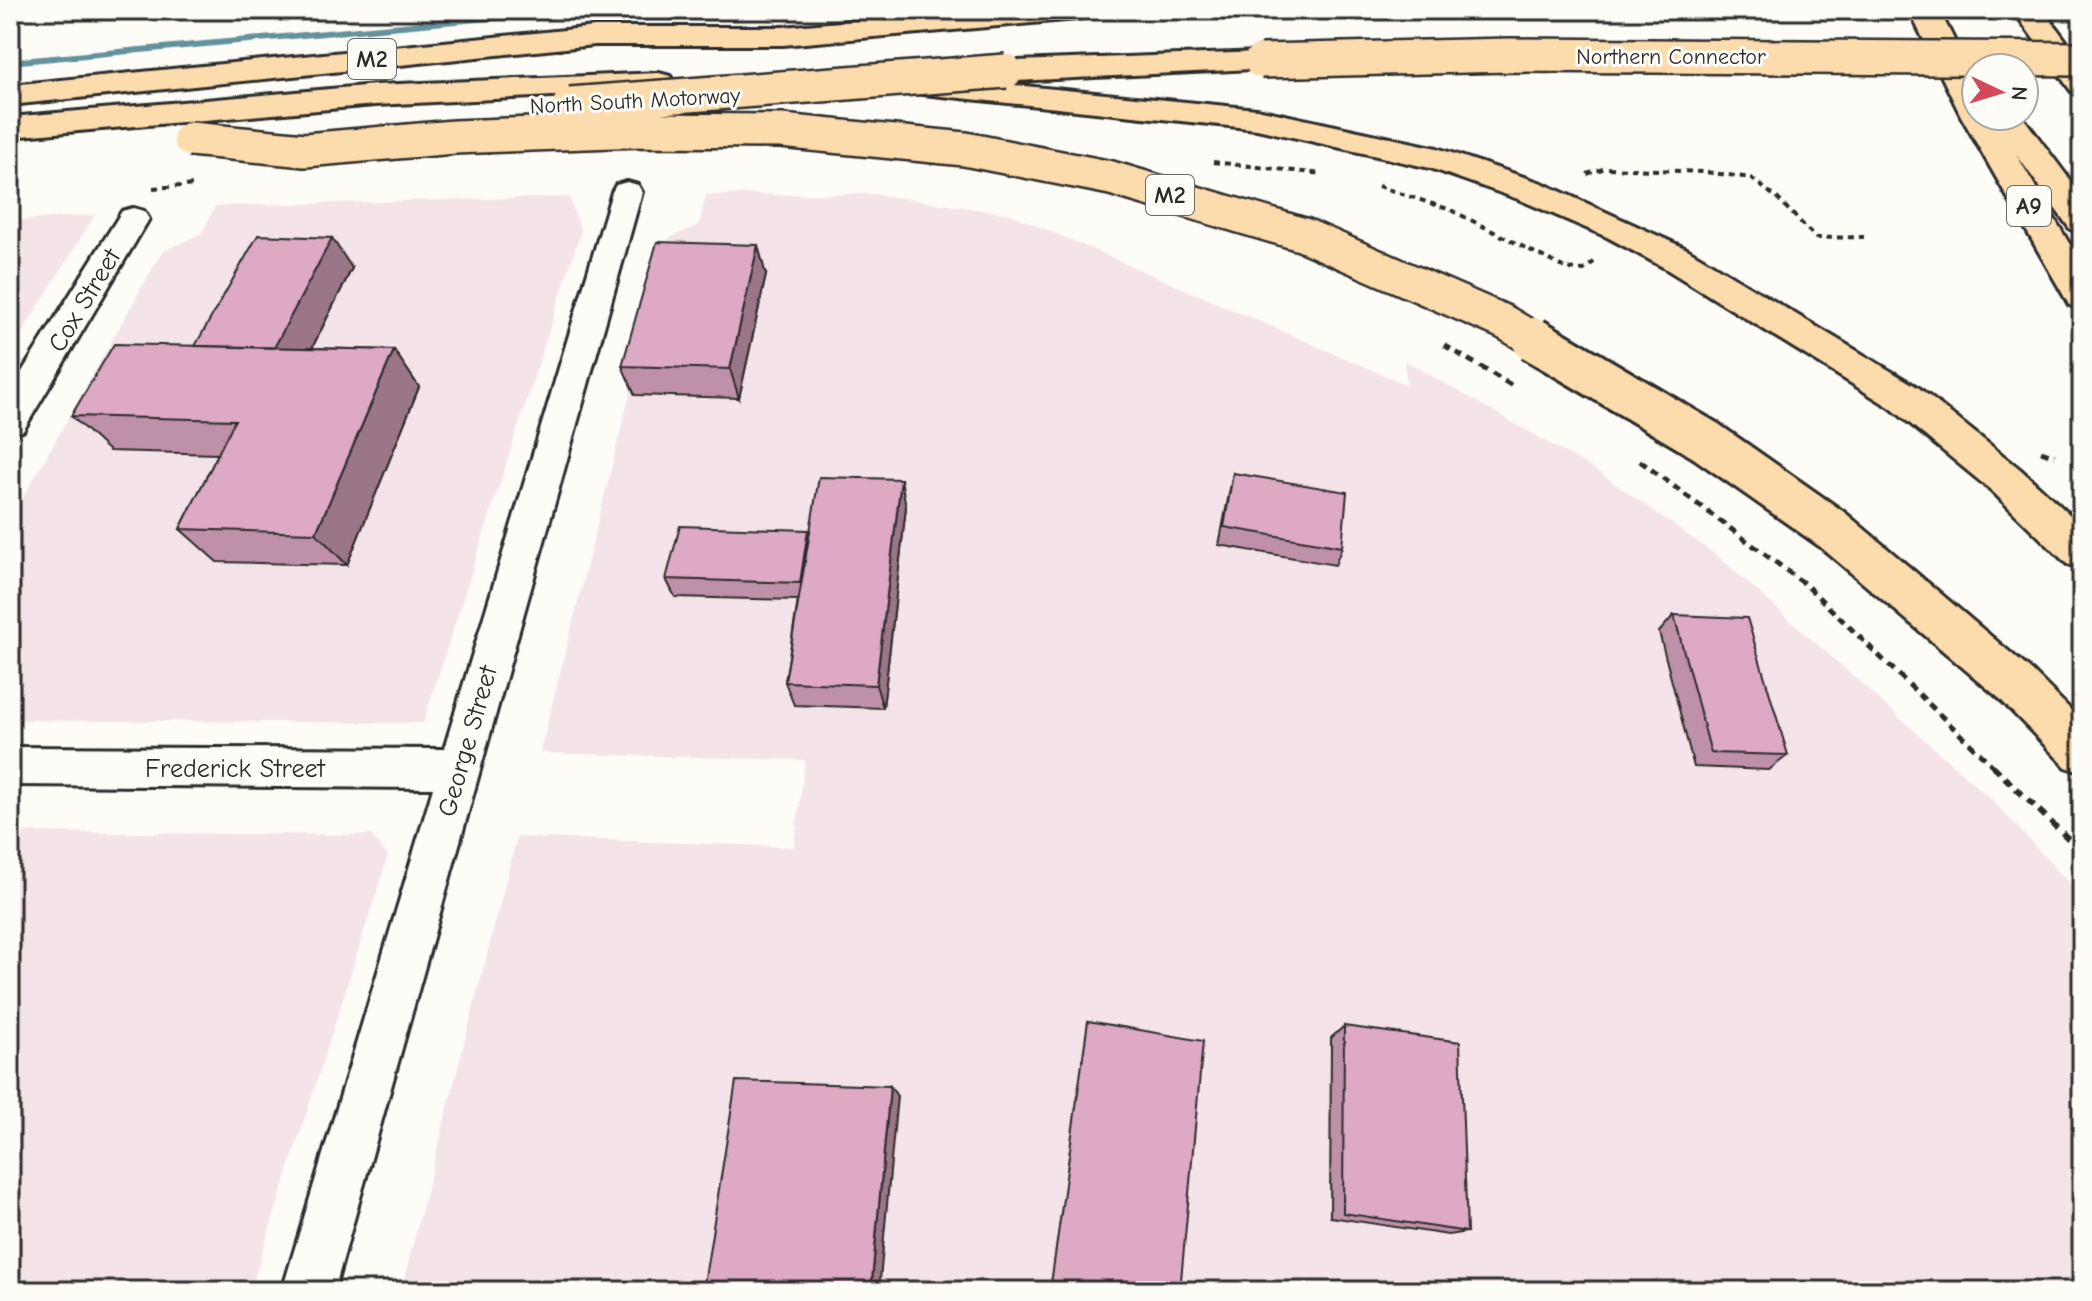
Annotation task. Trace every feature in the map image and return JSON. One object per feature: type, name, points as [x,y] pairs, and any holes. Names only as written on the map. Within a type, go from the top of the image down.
[{"type":"highway","points":[[595,36],[698,10]]},
{"type":"highway","name":"M2","points":[[10,95],[595,36],[783,36],[1077,10]]},
{"type":"highway","points":[[1928,16],[1960,58]]},
{"type":"highway","name":"A9","points":[[1928,16],[1960,82]]},
{"type":"highway","points":[[2033,17],[2082,65]]},
{"type":"highway","points":[[2033,17],[2082,84]]},
{"type":"highway","name":"Northern Connector","points":[[1261,61],[1509,55],[2082,59]]},
{"type":"highway","name":"North South Motorway","points":[[10,156],[464,110],[764,92],[1006,71],[1261,61]]},
{"type":"highway","points":[[10,127],[375,95],[597,85],[812,81],[979,89],[1257,119],[1437,159],[1530,191],[1619,229],[1763,309],[1905,398],[2006,480],[2082,552]]},
{"type":"highway","name":"M2","points":[[190,139],[305,150],[454,137],[641,130],[781,131],[965,149],[1111,178],[1304,235],[1504,322],[1706,441],[1833,530],[2016,685],[2082,752]]},
{"type":"highway","name":"A9","points":[[1986,132],[2082,296]]},
{"type":"highway","points":[[2017,132],[2082,221]]},
{"type":"street","name":"George Street","points":[[308,1291],[627,192]]},
{"type":"street","name":"Cox Street","points":[[10,421],[136,204]]},
{"type":"street","name":"Frederick Street","points":[[10,766],[459,769]]},
{"type":"path","points":[[1216,161],[1334,175]]},
{"type":"path","points":[[1586,186],[1583,176],[1606,168],[1748,177],[1772,193],[1791,217],[1816,238],[1864,237]]},
{"type":"path","points":[[1364,182],[1451,210],[1567,269],[1584,270],[1599,258],[1619,229]]},
{"type":"path","points":[[136,204],[198,185]]},
{"type":"path","points":[[1433,339],[1512,385]]},
{"type":"path","points":[[2040,451],[2055,456]]},
{"type":"path","points":[[1629,454],[1806,585],[2082,852]]},
{"type":"shaded area","points":[[873,194],[1010,214],[1407,385],[1404,360],[1597,471],[1720,558],[1992,800],[2082,897],[2082,1291],[401,1291],[517,837],[794,847],[805,760],[540,753],[669,238],[699,225],[706,195]]},
{"type":"shaded area","points":[[569,197],[581,231],[423,723],[10,720],[10,521],[162,252],[202,233],[215,206]]},
{"type":"shaded area","points":[[95,215],[10,352],[10,221]]},
{"type":"shaded area","points":[[10,832],[371,835],[388,856],[250,1291],[10,1291]]},
{"type":"building","points":[[258,235],[332,238],[274,348],[195,346]]},
{"type":"building","points":[[657,242],[758,245],[730,369],[622,366]]},
{"type":"building","points":[[114,344],[394,350],[316,533],[180,529],[235,420],[71,416]]},
{"type":"building","points":[[1233,473],[1347,492],[1342,547],[1224,527]]},
{"type":"building","points":[[819,477],[901,479],[876,685],[785,682]]},
{"type":"building","points":[[680,526],[808,530],[800,583],[666,579]]},
{"type":"building","points":[[1674,615],[1747,618],[1788,755],[1711,753]]},
{"type":"building","points":[[1088,1021],[1203,1041],[1180,1291],[1050,1291]]},
{"type":"building","points":[[1344,1026],[1460,1042],[1467,1232],[1343,1213]]},
{"type":"building","points":[[736,1081],[890,1086],[871,1291],[703,1291]]},
{"type":"waterway","points":[[10,62],[575,10]]}]
